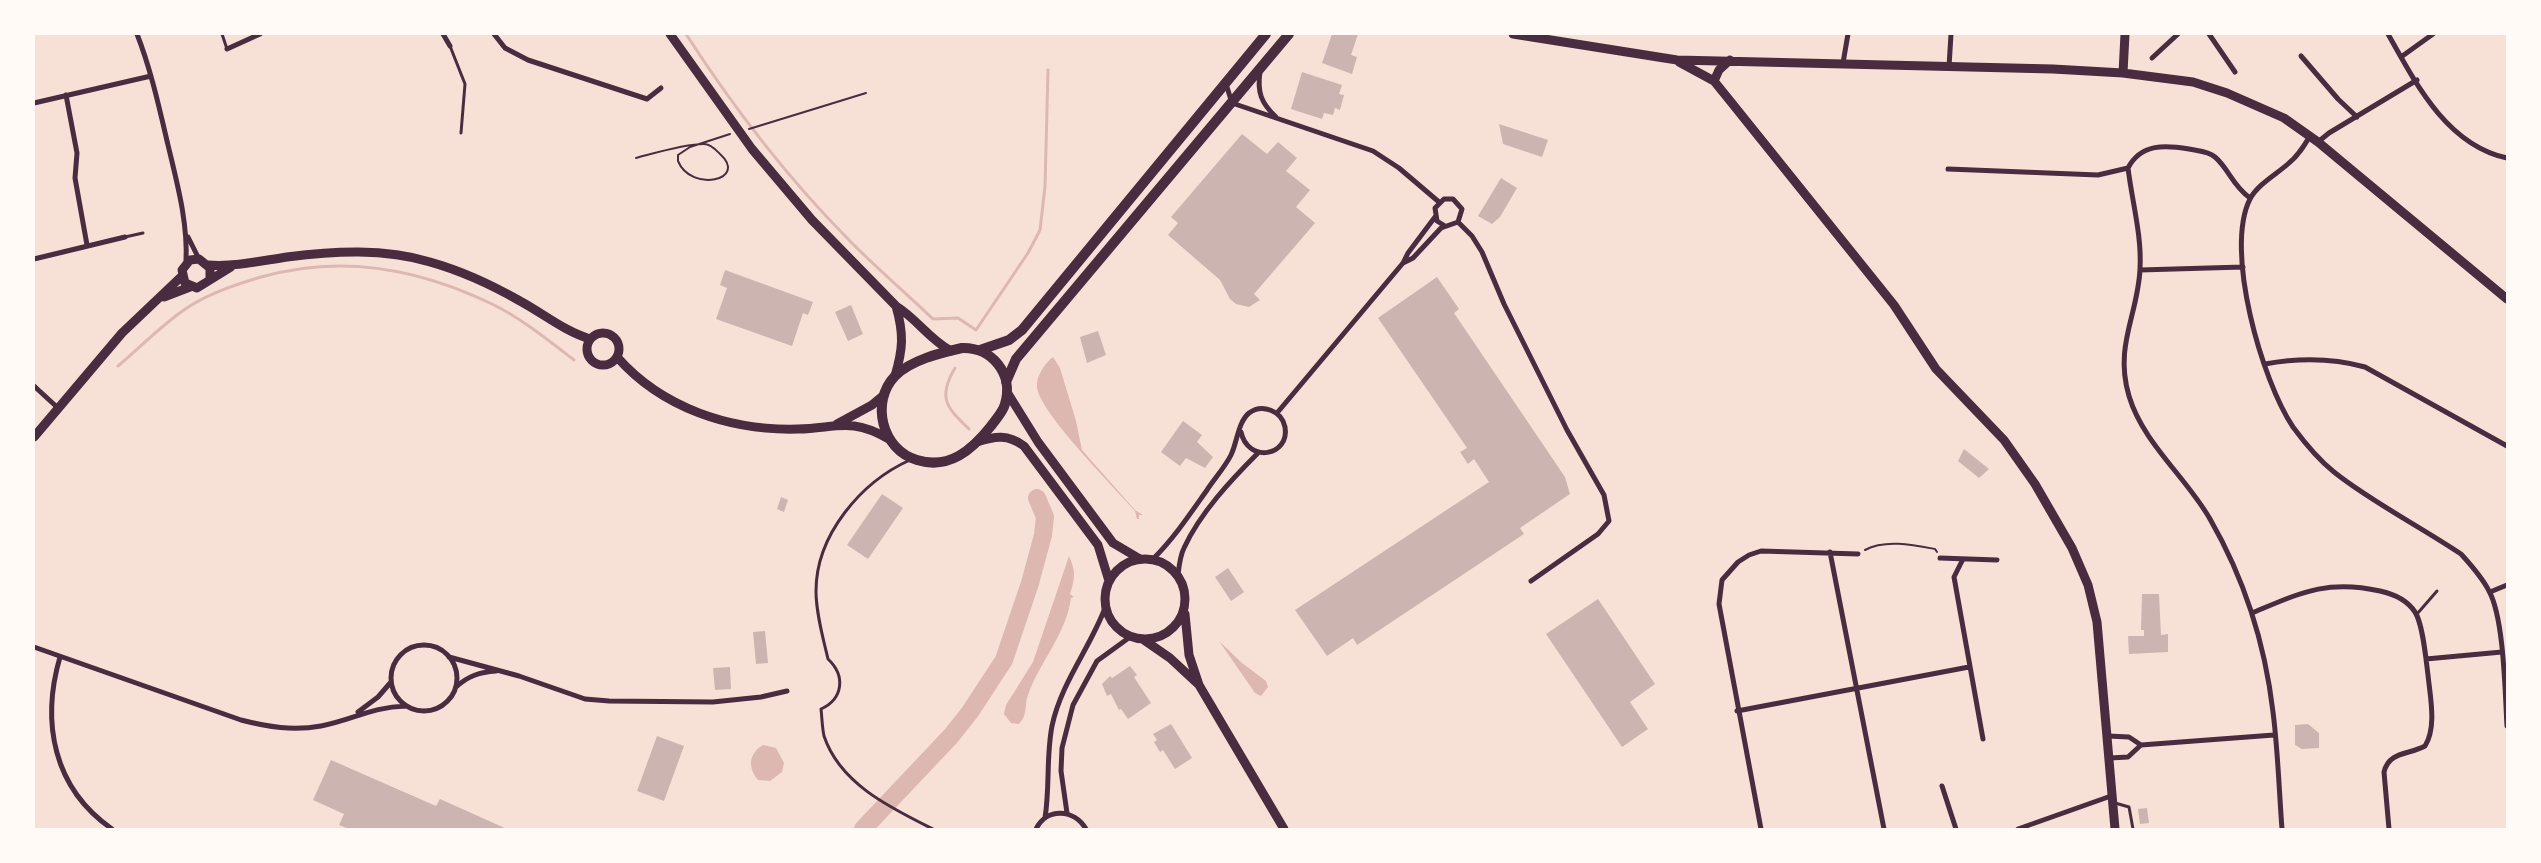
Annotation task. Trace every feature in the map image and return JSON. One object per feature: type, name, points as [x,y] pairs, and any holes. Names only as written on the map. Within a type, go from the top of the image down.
[{"type":"highway","points":[[980,350],[1009,340],[1022,330],[1266,34]]},
{"type":"highway","points":[[1006,387],[1002,369],[996,361],[980,350],[972,348],[951,351],[917,362],[895,376],[884,395],[881,416],[889,439],[913,459],[929,462],[951,460],[962,456],[977,442],[1002,411],[1006,387],[1016,359],[1289,34]]},
{"type":"main road","points":[[670,34],[752,149],[819,227],[896,306],[909,314],[939,344],[951,351]]},
{"type":"main road","points":[[1513,34],[1677,60],[2054,69],[2123,73],[2192,82],[2227,93],[2272,112],[2310,136],[2507,299]]},
{"type":"main road","points":[[2123,73],[2126,34]]},
{"type":"main road","points":[[1677,60],[1714,82],[1868,271],[1894,305],[1936,369],[2004,440],[2035,484],[2072,548],[2088,585],[2097,622],[2115,829]]},
{"type":"main road","points":[[1714,82],[1719,70],[1730,60]]},
{"type":"main road","points":[[190,287],[182,276],[182,270],[186,262],[200,259],[208,265],[231,266],[286,257],[345,252],[386,253],[428,261],[469,275],[522,301],[572,334],[590,339]]},
{"type":"main road","points":[[208,265],[210,278]]},
{"type":"main road","points":[[161,298],[190,287],[202,287],[210,278],[231,266]]},
{"type":"main road","points":[[34,436],[122,333],[182,276]]},
{"type":"main road","points":[[895,376],[903,349],[901,324],[896,306]]},
{"type":"main road","points":[[617,357],[604,365],[594,363],[586,349],[590,339],[598,334],[612,336],[618,343],[617,357],[633,375],[655,392],[713,418],[740,426],[768,430],[801,429],[836,424],[859,426],[874,430],[889,439]]},
{"type":"main road","points":[[1006,387],[1038,442],[1113,543],[1140,559]]},
{"type":"main road","points":[[836,424],[872,405],[884,395]]},
{"type":"main road","points":[[977,442],[992,437],[1007,437],[1024,446],[1098,545],[1109,581]]},
{"type":"main road","points":[[1185,611],[1179,623],[1169,633],[1157,639],[1144,640],[1130,637],[1119,630],[1110,620],[1105,608],[1105,594],[1109,581],[1121,567],[1140,559],[1153,559],[1166,564],[1178,575],[1186,597],[1185,611],[1189,655],[1200,685],[1284,829]]},
{"type":"main road","points":[[1144,640],[1170,658],[1200,685]]},
{"type":"street","points":[[137,34],[151,76],[188,237],[200,259]]},
{"type":"street","points":[[227,49],[260,34]]},
{"type":"street","points":[[442,34],[450,46]]},
{"type":"street","points":[[494,34],[504,48],[528,60],[612,88],[647,99],[661,88]]},
{"type":"street","points":[[1843,63],[1848,34]]},
{"type":"street","points":[[1950,67],[1951,34]]},
{"type":"street","points":[[2152,58],[2178,34]]},
{"type":"street","points":[[2209,34],[2235,72]]},
{"type":"street","points":[[2388,34],[2431,103],[2457,134],[2482,150],[2507,158]]},
{"type":"street","points":[[2401,57],[2433,34]]},
{"type":"street","points":[[2301,56],[2338,99],[2357,116]]},
{"type":"street","points":[[1261,67],[1258,85],[1260,97],[1276,117]]},
{"type":"street","points":[[34,94],[35,103],[151,76]]},
{"type":"street","points":[[2318,142],[2417,80]]},
{"type":"street","points":[[1225,82],[1232,103],[1373,151],[1399,168],[1439,202]]},
{"type":"street","points":[[66,95],[77,153],[75,178],[87,245]]},
{"type":"street","points":[[2310,136],[2291,162],[2256,190],[2250,198],[2242,228],[2243,267],[2247,305],[2264,364],[2292,426],[2328,466],[2461,554],[2477,572],[2490,592],[2498,621],[2507,726]]},
{"type":"street","points":[[2250,198],[2234,184],[2219,160],[2206,152],[2160,146],[2136,156],[2128,168],[2140,254],[2140,270],[2125,342],[2124,362],[2129,396],[2145,430],[2209,518],[2233,564],[2252,613],[2262,646],[2273,713],[2282,829]]},
{"type":"street","points":[[1948,170],[2098,175],[2128,168]]},
{"type":"street","points":[[1277,413],[1403,263],[1408,253],[1435,217],[1435,208],[1439,202],[1449,198],[1457,202],[1462,214],[1458,222],[1445,226],[1413,258],[1403,263]]},
{"type":"street","points":[[1435,217],[1445,226]]},
{"type":"street","points":[[1458,222],[1472,236],[1482,252],[1504,304],[1567,430],[1604,495],[1607,509],[1609,521],[1598,534],[1531,581]]},
{"type":"street","points":[[34,259],[125,237]]},
{"type":"street","points":[[186,262],[188,237]]},
{"type":"street","points":[[2140,270],[2243,267]]},
{"type":"street","points":[[2264,364],[2286,360],[2339,360],[2365,367],[2507,446]]},
{"type":"street","points":[[34,386],[58,408]]},
{"type":"street","points":[[1153,559],[1177,532],[1231,456],[1244,418],[1250,413],[1263,408],[1277,413],[1285,426],[1283,441],[1273,451],[1258,453],[1246,446],[1240,432]]},
{"type":"street","points":[[1178,575],[1183,549],[1186,544],[1218,496],[1258,453]]},
{"type":"street","points":[[1761,829],[1718,604],[1722,580],[1738,562],[1761,551],[1858,554]]},
{"type":"street","points":[[1830,552],[1884,829]]},
{"type":"street","points":[[1940,558],[1997,560]]},
{"type":"street","points":[[1963,559],[1954,577],[1983,738]]},
{"type":"street","points":[[2252,613],[2289,598],[2331,585],[2366,588],[2401,598],[2417,614],[2426,659],[2431,722],[2429,739],[2425,746],[2392,758],[2386,766],[2384,772],[2389,829]]},
{"type":"street","points":[[2490,592],[2507,585]]},
{"type":"street","points":[[1044,818],[1049,789],[1048,756],[1052,725],[1062,695],[1105,608]]},
{"type":"street","points":[[1067,813],[1061,772],[1062,748],[1073,705],[1097,661],[1130,637]]},
{"type":"street","points":[[499,670],[479,672],[468,677],[456,687],[449,700],[435,710],[415,710],[406,706],[399,700],[391,682],[394,663],[408,649],[426,645],[435,647],[449,657],[499,670],[585,699],[713,702],[761,697],[787,691]]},
{"type":"street","points":[[34,647],[241,720],[266,726],[295,729],[321,726],[356,714],[386,707],[406,706]]},
{"type":"street","points":[[2426,659],[2502,652]]},
{"type":"street","points":[[60,657],[51,695],[50,718],[60,765],[72,787],[92,813],[112,829]]},
{"type":"street","points":[[449,657],[456,672],[456,687]]},
{"type":"street","points":[[1737,711],[1969,667]]},
{"type":"street","points":[[356,714],[378,696],[391,682]]},
{"type":"street","points":[[2108,736],[2129,738],[2141,745],[2274,735]]},
{"type":"street","points":[[2110,758],[2128,757],[2141,745]]},
{"type":"street","points":[[1942,786],[1956,829]]},
{"type":"street","points":[[2018,829],[2111,799]]},
{"type":"street","points":[[1035,828],[1044,818],[1059,812],[1075,817],[1086,829]]},
{"type":"lane","points":[[222,34],[227,49]]},
{"type":"lane","points":[[450,46],[465,84],[461,133]]},
{"type":"lane","points":[[125,237],[143,233]]},
{"type":"lane","points":[[913,459],[892,468],[846,510],[832,531],[823,553],[816,592],[828,659],[834,665],[841,682],[835,699],[820,709],[824,733],[834,755],[845,771],[874,796],[933,829]]},
{"type":"lane","points":[[2417,614],[2437,591]]},
{"type":"lane","points":[[2111,799],[2129,807],[2133,829]]},
{"type":"path","points":[[1858,554],[1870,547],[1904,544],[1935,549],[1940,558]]},
{"type":"shaded area","points":[[1053,357],[1060,368],[1076,421],[1082,450],[1135,510],[1143,515],[1139,515],[1139,519],[1137,519],[1135,511],[1050,414],[1041,399],[1037,387],[1038,379],[1044,366]]},
{"type":"shaded area","points":[[1069,556],[1074,575],[1070,594],[1074,597],[1071,598],[1064,624],[1033,683],[1022,721],[1019,724],[1011,723],[1004,714],[1006,705],[1033,662]]},
{"type":"shaded area","points":[[1219,641],[1242,663],[1266,681],[1268,687],[1261,696],[1255,693]]},
{"type":"shaded area","points":[[763,745],[776,748],[784,763],[782,772],[770,781],[758,780],[751,766],[754,753]]},
{"type":"building","points":[[1332,34],[1358,34],[1351,55],[1357,57],[1352,74],[1322,63]]},
{"type":"building","points":[[1302,72],[1342,85],[1339,94],[1344,95],[1340,110],[1335,108],[1333,115],[1324,113],[1322,119],[1291,109]]},
{"type":"building","points":[[1499,124],[1548,140],[1542,157],[1503,144]]},
{"type":"building","points":[[1242,134],[1267,154],[1278,142],[1297,158],[1286,171],[1310,190],[1296,207],[1315,223],[1254,294],[1260,300],[1249,307],[1236,304],[1230,299],[1220,280],[1168,235],[1178,223],[1171,217]]},
{"type":"building","points":[[1501,178],[1517,188],[1500,217],[1492,224],[1478,216]]},
{"type":"building","points":[[725,270],[813,302],[808,315],[803,313],[792,346],[716,319],[727,288],[720,285]]},
{"type":"building","points":[[1437,277],[1459,309],[1454,313],[1565,477],[1570,494],[1520,528],[1524,534],[1357,645],[1353,638],[1327,656],[1295,610],[1489,482],[1474,459],[1468,464],[1460,452],[1467,448],[1378,318]]},
{"type":"building","points":[[851,305],[863,334],[848,341],[835,312]]},
{"type":"building","points":[[1098,331],[1106,355],[1087,363],[1080,337]]},
{"type":"building","points":[[1183,421],[1202,435],[1197,442],[1213,457],[1205,468],[1186,458],[1180,466],[1161,452]]},
{"type":"building","points":[[1964,449],[1989,469],[1979,478],[1958,461]]},
{"type":"building","points":[[882,494],[903,508],[868,559],[847,545]]},
{"type":"building","points":[[781,497],[788,500],[784,512],[777,509]]},
{"type":"building","points":[[1228,568],[1244,592],[1231,601],[1215,577]]},
{"type":"building","points":[[2142,594],[2159,594],[2161,635],[2168,634],[2168,652],[2129,654],[2128,636],[2144,636],[2144,630],[2141,630]]},
{"type":"building","points":[[1598,599],[1655,684],[1630,702],[1648,729],[1622,747],[1546,634]]},
{"type":"building","points":[[765,631],[768,663],[756,664],[753,632]]},
{"type":"building","points":[[1130,666],[1137,675],[1134,677],[1151,703],[1128,719],[1121,709],[1119,710],[1111,694],[1107,696],[1102,684],[1110,676],[1112,678]]},
{"type":"building","points":[[730,667],[731,689],[715,690],[713,668]]},
{"type":"building","points":[[1171,724],[1192,758],[1175,769],[1163,750],[1160,752],[1154,742],[1157,740],[1153,734]]},
{"type":"building","points":[[2308,724],[2319,733],[2319,748],[2302,749],[2295,745],[2295,725]]},
{"type":"building","points":[[657,736],[684,746],[664,801],[637,791]]},
{"type":"building","points":[[331,760],[436,806],[440,799],[507,829],[349,829],[339,825],[344,814],[313,800]]},
{"type":"building","points":[[2147,808],[2149,823],[2140,824],[2138,809]]},
{"type":"waterway","points":[[686,34],[722,88],[761,140],[847,238],[933,319],[958,318],[976,330],[1028,253],[1040,230],[1045,187],[1048,70]]},
{"type":"waterway","points":[[118,366],[157,331],[199,300],[240,283],[261,277],[320,266],[379,268],[436,281],[492,304],[513,316],[574,360]]},
{"type":"waterway","points":[[955,368],[946,387],[947,402],[955,415],[969,429]]},
{"type":"waterway","points":[[863,829],[951,736],[970,712],[1004,660],[1030,583],[1043,535],[1045,517],[1037,498]]},
{"type":"waterway","points":[[934,754],[939,757]]},
{"type":"waterway","points":[[925,756],[930,759]]}]
